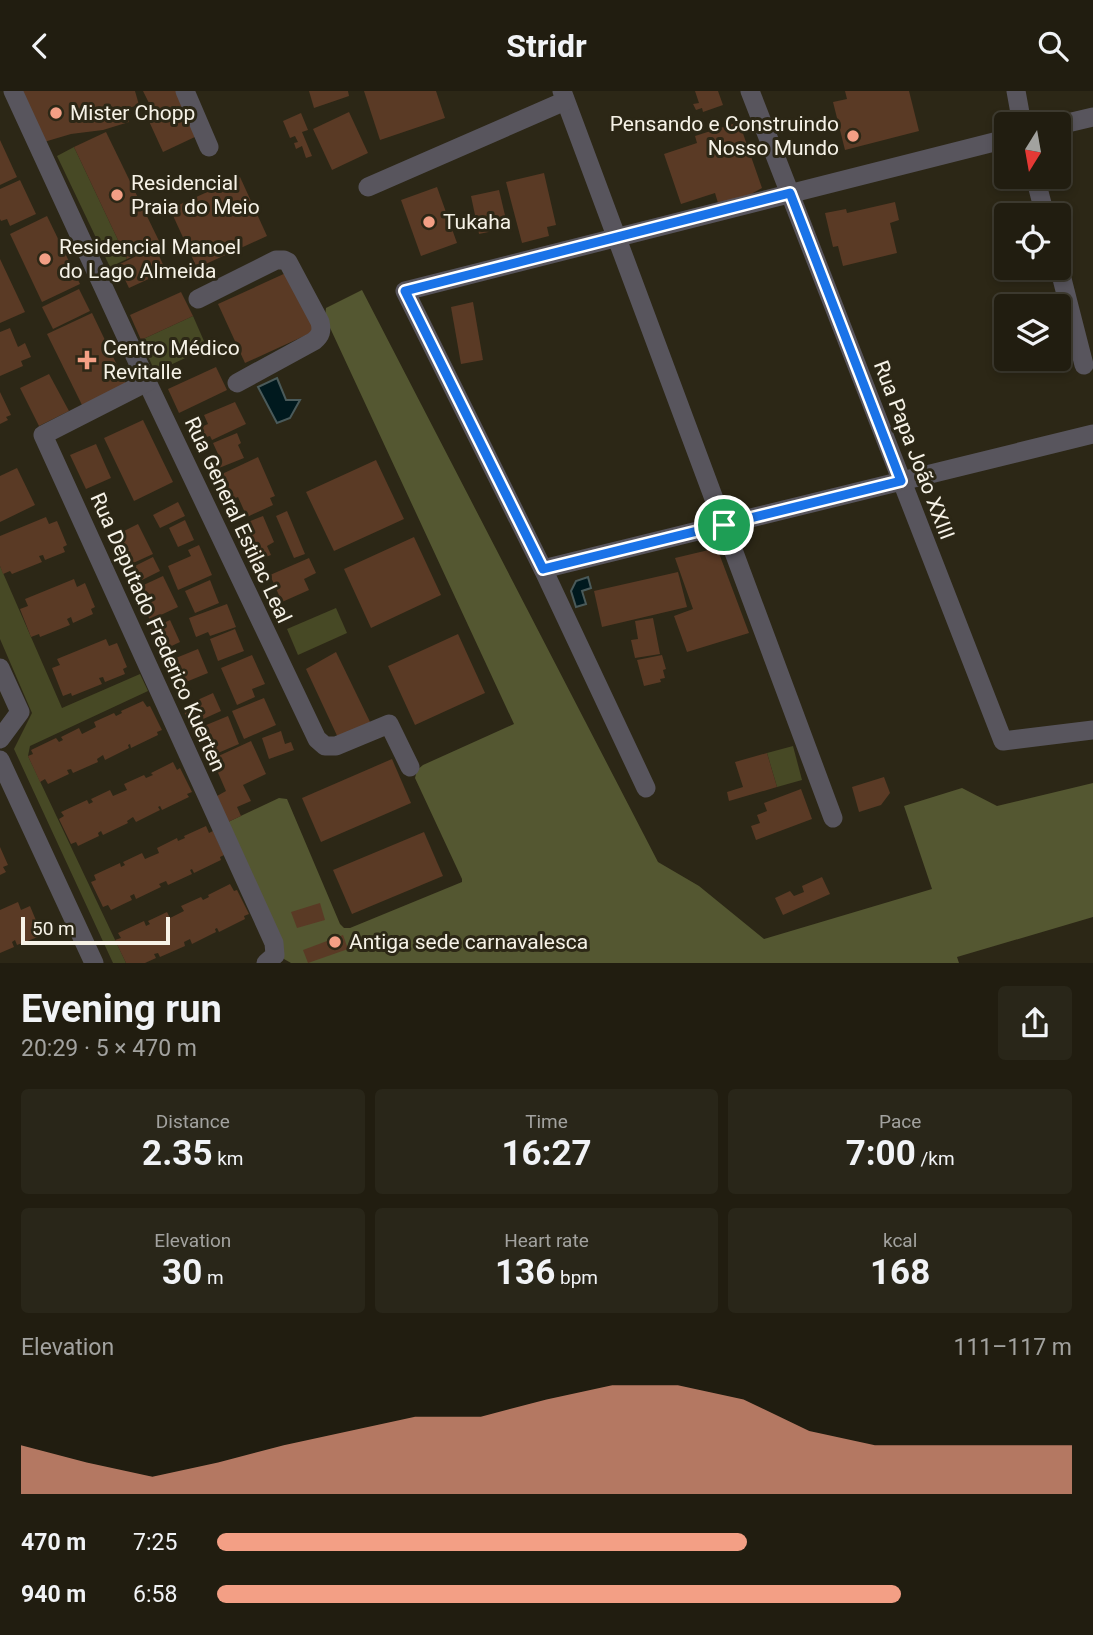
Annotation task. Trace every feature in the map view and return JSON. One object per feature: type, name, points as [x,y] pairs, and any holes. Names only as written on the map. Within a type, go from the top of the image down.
[{"type":"street","name":"Rua General Estilac Leal","points":[[13,91],[147,382],[317,739],[326,746],[336,746],[389,724],[410,767]]},
{"type":"street","points":[[185,91],[209,147]]},
{"type":"street","name":"Rua Papa João XXIII","points":[[750,91],[1003,741],[1093,730]]},
{"type":"street","points":[[1016,91],[1020,112]]},
{"type":"street","points":[[368,187],[564,96],[833,818]]},
{"type":"street","points":[[1071,122],[1093,117]]},
{"type":"street","points":[[646,788],[543,569],[405,291],[994,142]]},
{"type":"street","points":[[198,299],[276,260],[284,260],[288,262],[320,322],[322,329],[314,341],[237,383]]},
{"type":"street","points":[[1062,280],[1084,365]]},
{"type":"street","name":"Rua Deputado Frederico Kuerten","points":[[147,382],[43,435],[274,943],[271,959]]},
{"type":"street","points":[[543,569],[1093,434]]},
{"type":"street","points":[[0,668],[20,712],[0,739]]},
{"type":"street","points":[[0,760],[94,963]]},
{"type":"green space","points":[[74,147],[127,259],[110,267],[57,156]]},
{"type":"green space","points":[[362,290],[658,862],[699,886],[764,939],[932,889],[904,806],[962,788],[997,806],[1093,783],[1093,917],[957,957],[959,963],[291,963],[284,959],[228,822],[279,798],[287,799],[340,924],[344,928],[350,928],[462,882],[415,778],[417,770],[514,724],[325,317],[326,308]]},
{"type":"green space","points":[[193,316],[207,348],[155,372],[141,340]]},
{"type":"green space","points":[[0,566],[62,708],[140,674],[148,691],[30,746],[28,756],[126,963],[113,963],[14,749],[32,713],[0,639]]},
{"type":"green space","points":[[336,608],[347,633],[298,655],[287,629]]},
{"type":"green space","points":[[793,746],[802,780],[777,787],[767,753]]},
{"type":"water","points":[[277,378],[286,400],[300,400],[290,418],[277,423],[258,387]]},
{"type":"water","points":[[588,577],[591,588],[582,591],[586,604],[576,607],[571,591],[576,581]]},
{"type":"building","points":[[22,91],[135,91],[139,105],[125,109],[129,122],[44,142]]},
{"type":"building","points":[[143,91],[178,91],[197,136],[163,152],[143,108],[150,105]]},
{"type":"building","points":[[309,91],[348,91],[349,96],[314,108]]},
{"type":"building","points":[[364,91],[436,91],[445,118],[380,140]]},
{"type":"building","points":[[695,91],[718,91],[723,105],[703,112],[702,108],[696,110],[693,104],[699,103]]},
{"type":"building","points":[[845,91],[909,91],[919,131],[845,150],[833,102],[847,99]]},
{"type":"building","points":[[349,112],[368,153],[332,170],[313,129]]},
{"type":"building","points":[[301,113],[308,130],[302,132],[312,156],[306,158],[302,146],[296,149],[294,143],[298,142],[295,136],[290,138],[283,121]]},
{"type":"building","points":[[739,122],[762,188],[742,199],[718,203],[715,193],[681,204],[664,154],[697,143],[695,136]]},
{"type":"building","name":"Residencial Praia do Meio","points":[[106,132],[160,243],[127,259],[74,147]]},
{"type":"building","points":[[0,140],[17,177],[0,185]]},
{"type":"building","points":[[544,173],[556,225],[547,227],[549,236],[522,243],[506,182]]},
{"type":"building","points":[[240,177],[267,236],[197,268],[170,209]]},
{"type":"building","points":[[20,180],[36,214],[10,226],[7,219],[0,219],[0,189]]},
{"type":"building","name":"Tukaha","points":[[437,187],[457,243],[421,256],[401,200]]},
{"type":"building","points":[[499,190],[508,228],[479,234],[471,196]]},
{"type":"building","points":[[895,202],[899,220],[890,223],[897,253],[843,266],[838,246],[833,247],[825,213],[846,209],[847,213]]},
{"type":"building","name":"Residencial Manoel do Lago Almeida","points":[[47,216],[80,284],[42,302],[10,234]]},
{"type":"building","points":[[155,247],[166,271],[129,288],[118,265]]},
{"type":"building","points":[[0,259],[25,312],[0,323]]},
{"type":"building","points":[[288,272],[315,331],[245,363],[218,304]]},
{"type":"building","points":[[79,289],[90,311],[53,329],[42,307]]},
{"type":"building","points":[[181,292],[193,316],[141,340],[130,315]]},
{"type":"building","points":[[473,302],[483,360],[461,364],[451,307]]},
{"type":"building","name":"Centro Médico Revitalle","points":[[92,313],[127,386],[83,407],[47,334]]},
{"type":"building","points":[[10,328],[18,347],[25,343],[31,357],[21,361],[23,366],[0,376],[0,332]]},
{"type":"building","points":[[216,367],[227,390],[179,413],[168,389]]},
{"type":"building","points":[[49,374],[69,411],[39,426],[20,388]]},
{"type":"building","points":[[0,392],[11,415],[0,424]]},
{"type":"building","points":[[235,402],[246,424],[212,440],[210,436],[203,438],[199,428],[208,424],[204,415]]},
{"type":"building","points":[[143,420],[173,482],[134,501],[104,438]]},
{"type":"building","points":[[237,433],[241,443],[238,445],[244,458],[219,468],[215,456],[218,454],[213,443]]},
{"type":"building","points":[[96,444],[111,478],[86,489],[70,455]]},
{"type":"building","points":[[258,457],[275,496],[270,498],[273,505],[247,517],[238,497],[233,499],[222,474]]},
{"type":"building","points":[[376,460],[404,519],[334,551],[306,492]]},
{"type":"building","points":[[17,468],[35,505],[0,522],[0,476]]},
{"type":"building","points":[[178,502],[185,516],[160,528],[153,515]]},
{"type":"building","points":[[287,511],[305,554],[294,558],[276,516]]},
{"type":"building","points":[[263,516],[274,542],[267,546],[271,555],[258,560],[243,524]]},
{"type":"building","points":[[46,517],[49,524],[57,521],[67,545],[63,547],[65,552],[45,560],[43,555],[39,556],[42,562],[12,574],[10,571],[3,574],[0,566],[0,536]]},
{"type":"building","points":[[185,520],[194,540],[178,547],[169,528]]},
{"type":"building","points":[[138,524],[153,554],[131,564],[116,535]]},
{"type":"building","points":[[414,537],[441,595],[371,628],[344,569]]},
{"type":"building","points":[[199,545],[212,575],[178,590],[168,566],[191,556],[188,550]]},
{"type":"building","points":[[717,548],[749,633],[687,652],[674,616],[693,609],[675,558]]},
{"type":"building","points":[[153,557],[160,571],[134,584],[127,570]]},
{"type":"building","points":[[309,558],[316,573],[304,579],[309,590],[282,602],[270,575]]},
{"type":"building","points":[[678,572],[687,607],[602,627],[594,591]]},
{"type":"building","points":[[163,576],[178,607],[150,620],[135,589]]},
{"type":"building","points":[[74,579],[77,587],[85,583],[95,607],[91,609],[93,614],[73,623],[71,617],[67,619],[70,625],[40,637],[39,634],[31,637],[20,609],[28,606],[25,599]]},
{"type":"building","points":[[210,580],[219,603],[195,613],[185,591]]},
{"type":"building","points":[[227,604],[236,627],[210,636],[208,632],[196,637],[189,618]]},
{"type":"building","points":[[653,618],[660,654],[635,658],[631,640],[638,639],[635,621]]},
{"type":"building","points":[[170,620],[180,642],[161,651],[151,629]]},
{"type":"building","points":[[235,629],[244,651],[218,661],[210,639]]},
{"type":"building","points":[[458,634],[485,693],[415,725],[388,666]]},
{"type":"building","points":[[106,639],[109,646],[117,643],[127,667],[123,669],[125,674],[105,682],[103,677],[99,678],[102,684],[72,696],[71,693],[63,696],[52,668],[60,665],[57,659]]},
{"type":"building","points":[[198,649],[208,673],[181,684],[171,660]]},
{"type":"building","points":[[336,652],[372,726],[340,742],[306,669]]},
{"type":"building","points":[[252,655],[265,684],[252,689],[255,697],[237,705],[221,668]]},
{"type":"building","points":[[662,655],[666,669],[663,670],[665,678],[660,679],[661,682],[644,686],[637,660]]},
{"type":"building","points":[[213,693],[221,711],[190,725],[182,707]]},
{"type":"building","points":[[264,698],[276,725],[244,739],[232,711]]},
{"type":"building","points":[[143,701],[147,707],[150,706],[162,730],[157,732],[158,735],[131,748],[130,744],[129,748],[105,760],[103,755],[97,759],[98,762],[73,773],[71,769],[67,770],[69,774],[48,784],[45,779],[40,782],[28,756],[33,754],[31,750],[56,738],[59,742],[63,740],[61,737],[79,728],[82,734],[96,727],[94,722],[114,713],[116,716]]},
{"type":"building","points":[[228,716],[239,744],[211,756],[199,728]]},
{"type":"building","points":[[281,731],[285,744],[291,742],[294,750],[269,759],[262,738]]},
{"type":"building","points":[[251,741],[266,774],[243,785],[251,801],[237,807],[241,816],[228,822],[217,796],[226,791],[212,759]]},
{"type":"building","points":[[767,753],[777,787],[729,801],[727,792],[743,787],[735,762]]},
{"type":"building","points":[[392,759],[411,803],[321,842],[302,798]]},
{"type":"building","points":[[173,762],[177,770],[180,768],[192,792],[187,794],[189,797],[162,810],[160,806],[160,810],[136,822],[133,817],[128,823],[103,835],[101,831],[99,836],[78,846],[76,842],[71,844],[59,819],[64,816],[61,812],[87,800],[89,804],[93,802],[91,799],[110,790],[113,796],[127,790],[124,784],[144,775],[146,778],[153,775],[151,773]]},
{"type":"building","points":[[884,777],[890,793],[881,805],[859,812],[852,787]]},
{"type":"building","points":[[801,789],[812,819],[756,840],[751,826],[760,823],[757,815],[767,811],[764,803]]},
{"type":"building","points":[[206,826],[209,833],[213,831],[224,855],[220,857],[221,860],[194,873],[192,869],[192,874],[168,885],[166,881],[159,884],[161,887],[136,899],[134,894],[130,896],[132,900],[111,910],[108,905],[103,907],[91,882],[96,880],[94,875],[120,863],[121,867],[125,865],[123,862],[142,853],[145,859],[159,853],[157,848],[177,838],[178,841],[185,838],[184,836]]},
{"type":"building","points":[[424,832],[443,876],[352,914],[333,870]]},
{"type":"building","points":[[0,847],[8,865],[3,867],[6,872],[0,875]]},
{"type":"building","points":[[822,877],[830,894],[783,915],[775,898],[790,891],[794,896],[804,892],[802,886]]},
{"type":"building","points":[[230,884],[234,891],[237,890],[249,914],[244,916],[245,919],[219,932],[217,928],[216,932],[192,944],[190,939],[184,942],[185,946],[160,957],[158,953],[154,954],[156,958],[145,963],[126,963],[115,940],[121,938],[118,933],[144,921],[146,926],[150,924],[148,921],[167,912],[170,918],[184,911],[181,906],[201,897],[203,900]]},
{"type":"building","points":[[18,902],[21,910],[30,906],[40,930],[35,932],[38,937],[17,945],[15,940],[12,942],[14,947],[0,953],[0,910]]},
{"type":"building","points":[[320,903],[325,920],[297,928],[291,912]]},
{"type":"building","name":"Antiga sede carnavalesca","points":[[343,935],[348,949],[308,963],[303,950]]},
{"type":"place","name":"Mister Chopp","points":[[56,113]]},
{"type":"place","name":"Pensando e Construindo Nosso Mundo","points":[[853,136]]},
{"type":"place","name":"Residencial Praia do Meio","points":[[117,195]]},
{"type":"place","name":"Tukaha","points":[[429,222]]},
{"type":"place","name":"Residencial Manoel do Lago Almeida","points":[[45,259]]},
{"type":"place","name":"Centro Médico Revitalle","points":[[87,360]]},
{"type":"place","name":"Antiga sede carnavalesca","points":[[335,942]]},
{"type":"route","points":[[790,193],[901,481],[724,525],[543,569],[405,291],[790,193]]}]
